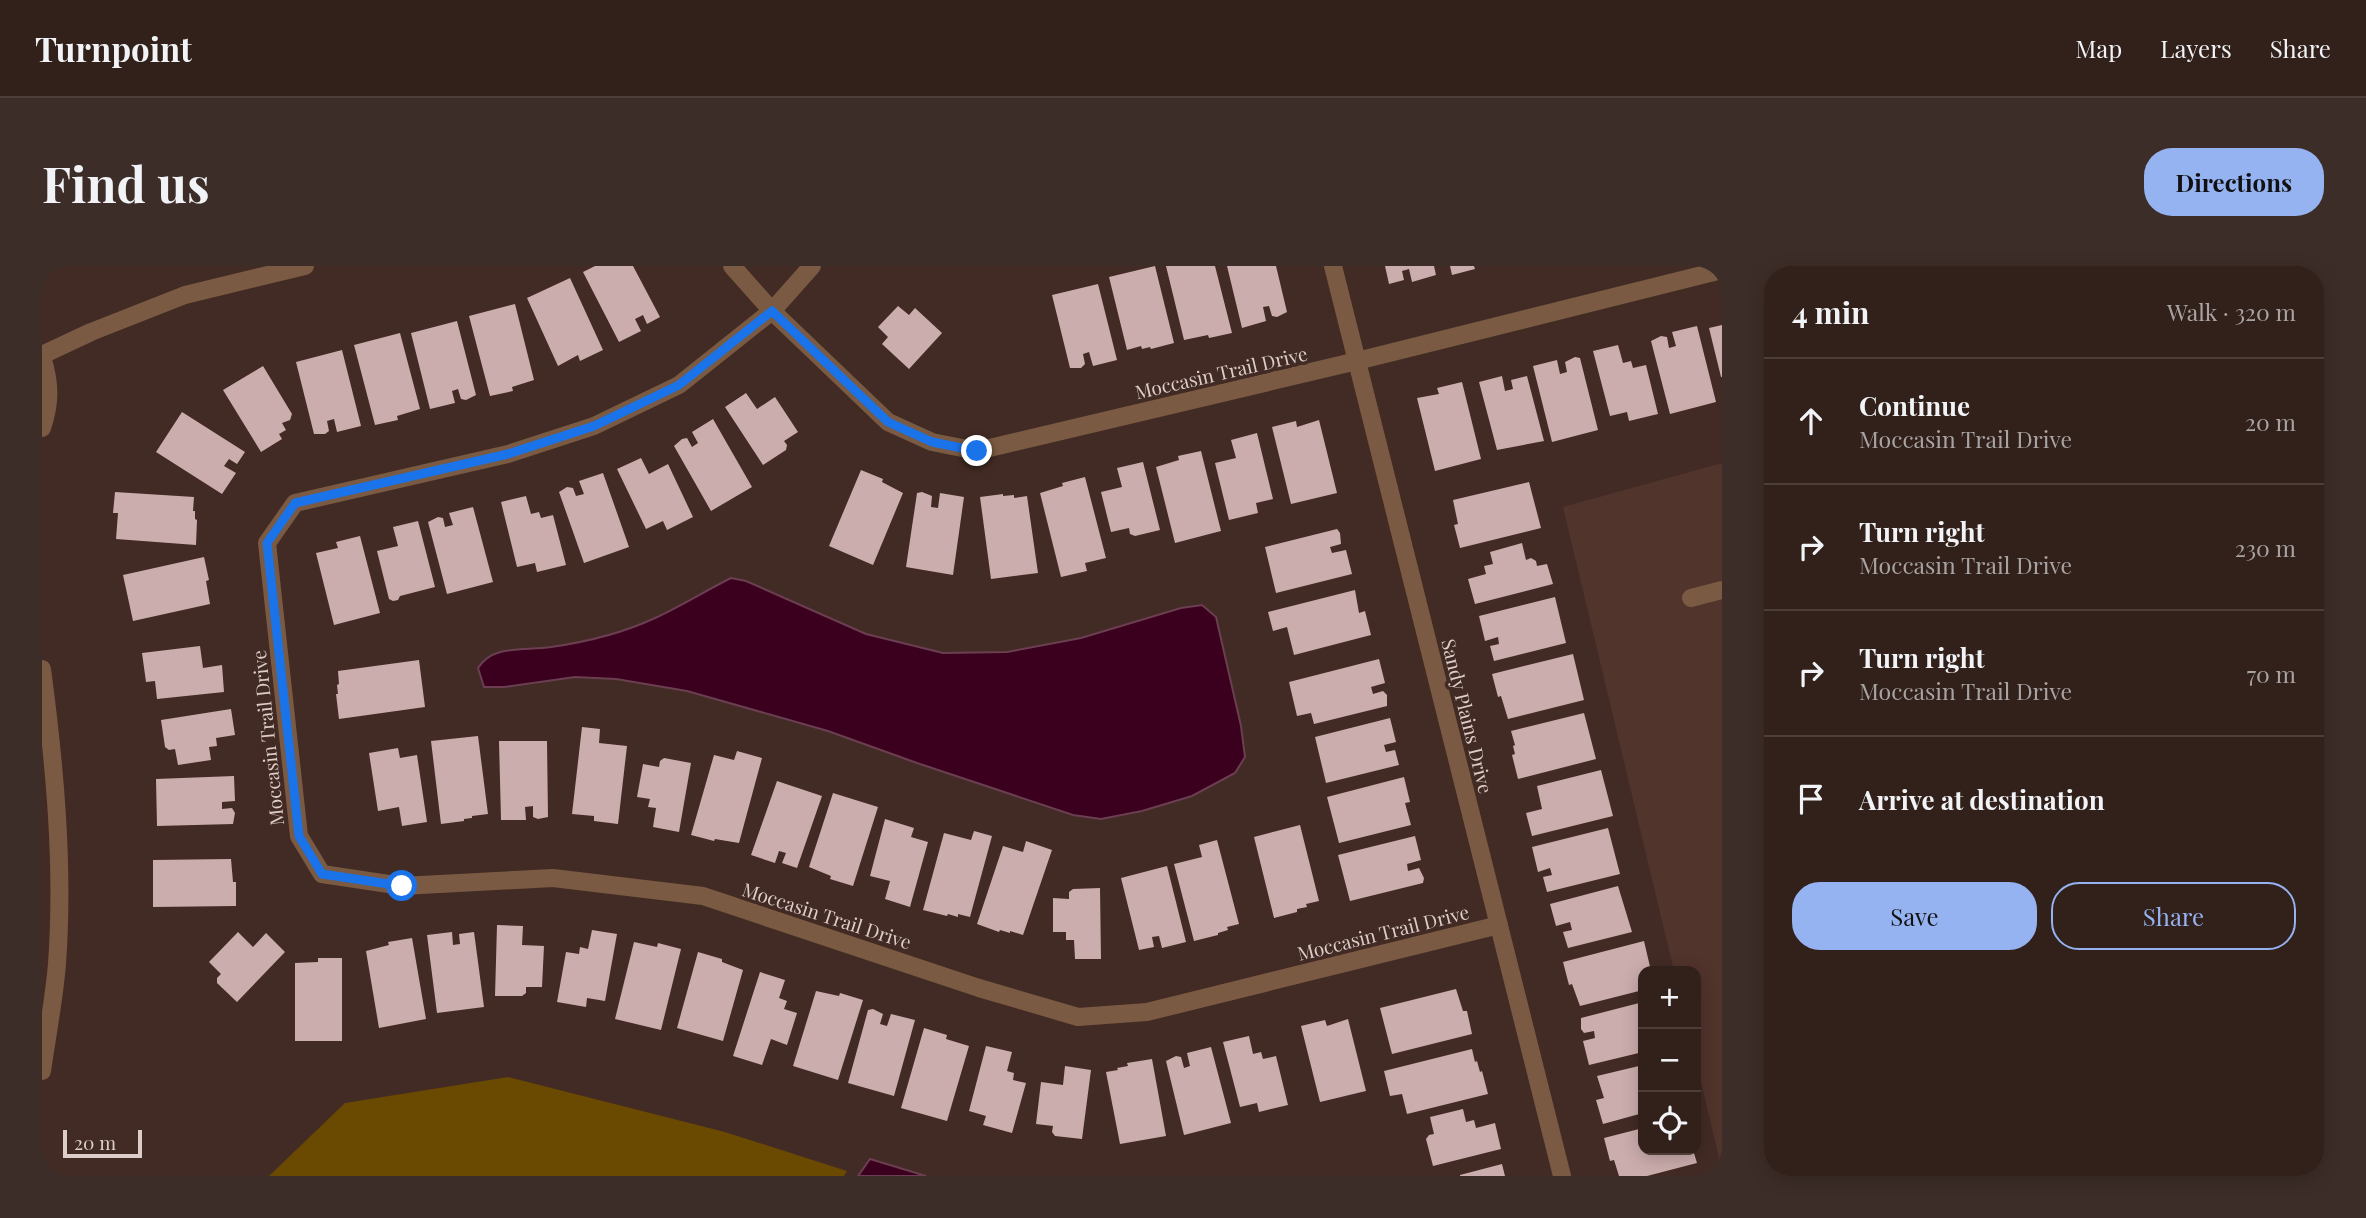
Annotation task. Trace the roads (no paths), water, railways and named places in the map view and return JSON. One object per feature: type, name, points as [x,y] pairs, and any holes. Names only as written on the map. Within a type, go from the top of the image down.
[{"type":"street","points":[[42,428],[48,411],[50,382],[42,356],[91,332],[185,295],[305,266]]},
{"type":"street","name":"Moccasin Trail Drive","points":[[733,266],[772,311],[888,422],[932,442],[977,451],[1357,361],[1722,270]]},
{"type":"street","name":"Moccasin Trail Drive","points":[[812,266],[772,311],[679,385],[594,426],[508,454],[295,503],[267,543],[299,836],[322,874],[402,886],[553,878],[703,897],[979,988],[1078,1017],[1147,1012],[1499,925]]},
{"type":"street","name":"Sandy Plains Drive","points":[[1333,266],[1562,1176]]},
{"type":"street","points":[[1691,598],[1722,590]]},
{"type":"street","points":[[42,669],[54,764],[59,867],[57,965],[42,1071]]}]
